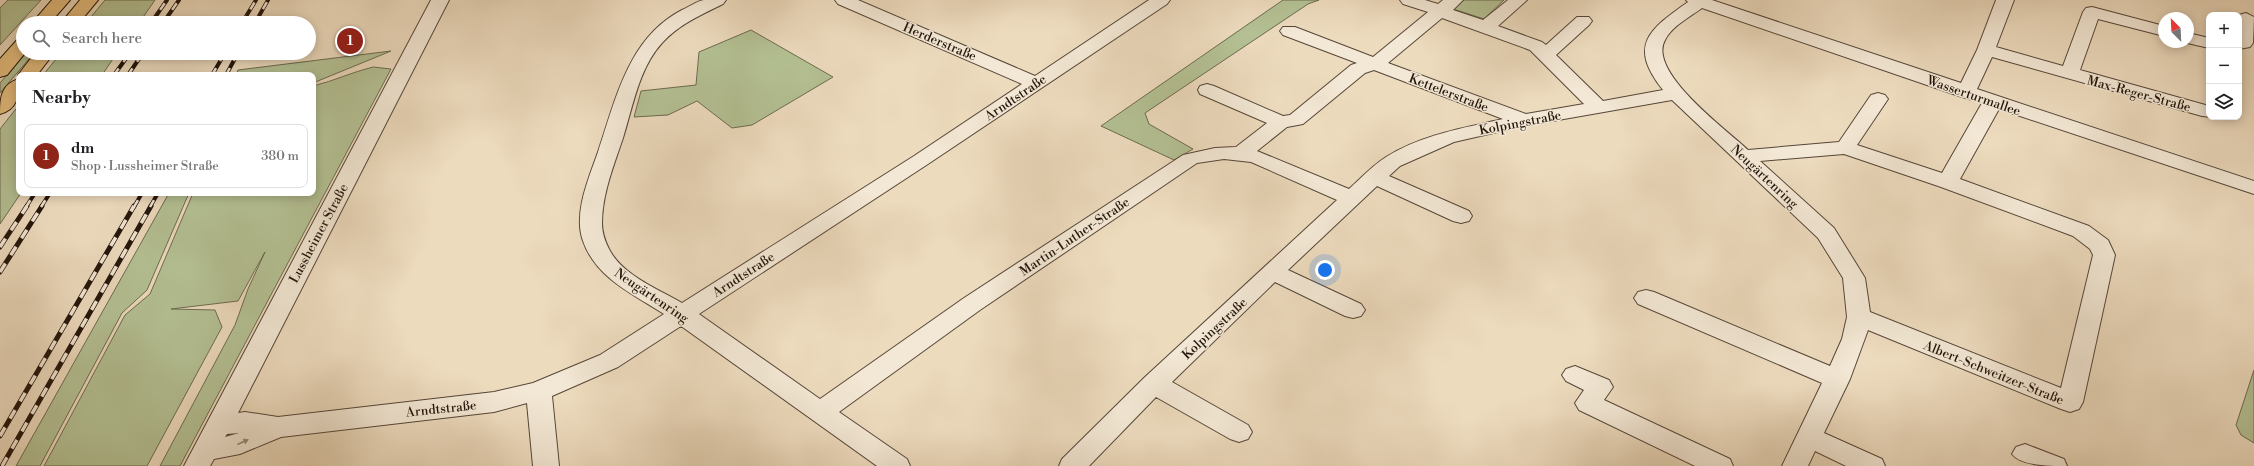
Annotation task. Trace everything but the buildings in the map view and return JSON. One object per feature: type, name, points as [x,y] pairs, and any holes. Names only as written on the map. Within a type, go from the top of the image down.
[{"type":"highway","points":[[47,16],[61,0]]},
{"type":"highway","points":[[76,16],[89,0]]},
{"type":"highway","points":[[0,71],[16,52]]},
{"type":"highway","points":[[29,72],[39,60]]},
{"type":"highway","points":[[0,108],[16,89]]},
{"type":"street","name":"Lussheimer Straße","points":[[201,458],[440,0]]},
{"type":"street","name":"Neugärtenring","points":[[717,0],[681,18],[667,28],[654,39],[640,58],[622,107],[593,204],[591,233],[600,253],[611,268],[682,314],[819,413],[897,466]]},
{"type":"street","name":"Herderstraße","points":[[844,0],[1036,83]]},
{"type":"street","name":"Arndtstraße","points":[[219,425],[245,422],[278,427],[494,402],[539,391],[609,361],[1161,0]]},
{"type":"street","points":[[1409,0],[1447,6],[1486,27],[1536,46],[1599,108]]},
{"type":"street","points":[[1486,27],[1518,0]]},
{"type":"street","points":[[1966,92],[1986,50],[2005,0]]},
{"type":"street","name":"Neugärtenring","points":[[1697,1],[1665,26],[1657,38],[1652,54],[1653,64],[1662,79],[1676,94],[1745,156],[1826,233],[1854,278],[1859,317],[1854,339],[1837,379],[1795,466]]},
{"type":"street","name":"Wasserturmallee","points":[[1697,1],[1993,102],[2254,188]]},
{"type":"street","points":[[1242,153],[1281,122],[1296,120],[1358,69],[1375,64],[1447,6]]},
{"type":"street","name":"Max-Reger-Straße","points":[[2069,74],[2092,12],[2158,29]]},
{"type":"street","points":[[2242,44],[2244,44],[2246,18]]},
{"type":"street","points":[[1546,55],[1583,21]]},
{"type":"street","name":"Kettelerstraße","points":[[1289,30],[1524,120]]},
{"type":"street","points":[[2194,39],[2206,42]]},
{"type":"street","name":"Max-Reger-Straße","points":[[1986,50],[2206,111]]},
{"type":"street","points":[[1207,90],[1281,122]]},
{"type":"street","name":"Kolpingstraße","points":[[1072,466],[1154,384],[1351,198],[1393,162],[1414,151],[1448,137],[1524,120],[1676,94]]},
{"type":"street","points":[[1845,148],[1878,98]]},
{"type":"street","points":[[1948,182],[1993,102]]},
{"type":"street","name":"Albert-Schweitzer-Straße","points":[[1745,156],[1845,148],[1948,182],[2081,231],[2100,245],[2104,255],[2070,402],[1859,317]]},
{"type":"street","name":"Martin-Luther-Straße","points":[[819,413],[972,304],[1190,159],[1218,153],[1242,153],[1257,157],[1351,198]]},
{"type":"street","points":[[1374,177],[1461,216]]},
{"type":"street","points":[[1273,272],[1353,310]]},
{"type":"street","points":[[1646,298],[1837,379]]},
{"type":"street","points":[[1575,375],[1600,387],[1588,403],[1720,466]]},
{"type":"street","points":[[1154,384],[1239,432]]},
{"type":"street","points":[[539,391],[546,466]]},
{"type":"street","name":"Arndtstraße","points":[[201,458],[232,447],[278,427]]},
{"type":"street","points":[[1809,437],[1872,466]]},
{"type":"street","points":[[2025,454],[2054,466]]},
{"type":"green space","points":[[8,0],[41,0],[26,16],[16,16],[16,27],[0,45],[0,8]]},
{"type":"green space","points":[[105,0],[155,0],[144,16],[92,16]]},
{"type":"green space","points":[[1283,0],[1319,0],[1308,4],[1145,113],[1149,124],[1193,149],[1174,160],[1101,126]]},
{"type":"green space","points":[[1459,0],[1504,0],[1484,19],[1450,8]]},
{"type":"green space","points":[[751,30],[833,77],[752,125],[732,128],[697,101],[668,115],[634,117],[641,91],[696,85],[699,52]]},
{"type":"green space","points":[[391,51],[316,82],[316,72],[237,72],[238,70]]},
{"type":"green space","points":[[20,60],[28,60],[18,72],[16,72],[16,74],[0,93],[0,83]]},
{"type":"green space","points":[[55,60],[112,60],[104,72],[45,72]]},
{"type":"green space","points":[[373,67],[391,69],[180,466],[160,466],[235,325],[248,289],[265,252],[238,301],[171,309],[215,310],[222,327],[147,466],[44,466],[125,315],[150,294],[192,196],[316,196],[316,85]]},
{"type":"green space","points":[[16,109],[16,196],[19,196],[0,224],[0,129]]},
{"type":"green space","points":[[167,196],[188,196],[147,290],[122,313],[40,466],[16,466]]},
{"type":"green space","points":[[2254,370],[2254,443],[2241,435],[2236,425]]},
{"type":"railway","points":[[156,16],[167,0]]},
{"type":"railway","points":[[168,16],[179,0]]},
{"type":"railway","points":[[246,16],[256,0]]},
{"type":"railway","points":[[259,16],[268,0]]},
{"type":"railway","points":[[116,72],[125,60]]},
{"type":"railway","points":[[130,72],[138,60]]},
{"type":"railway","points":[[214,72],[221,60]]},
{"type":"railway","points":[[228,72],[234,60]]},
{"type":"railway","points":[[26,207],[33,196]]},
{"type":"railway","points":[[41,207],[48,196]]},
{"type":"railway","points":[[134,207],[140,196]]},
{"type":"railway","points":[[150,207],[156,196]]},
{"type":"railway","points":[[0,247],[27,206]]},
{"type":"railway","points":[[0,272],[42,206]]},
{"type":"railway","points":[[0,436],[134,206]]},
{"type":"railway","points":[[2,466],[151,206]]},
{"type":"place","name":"dm","points":[[350,41]]}]
